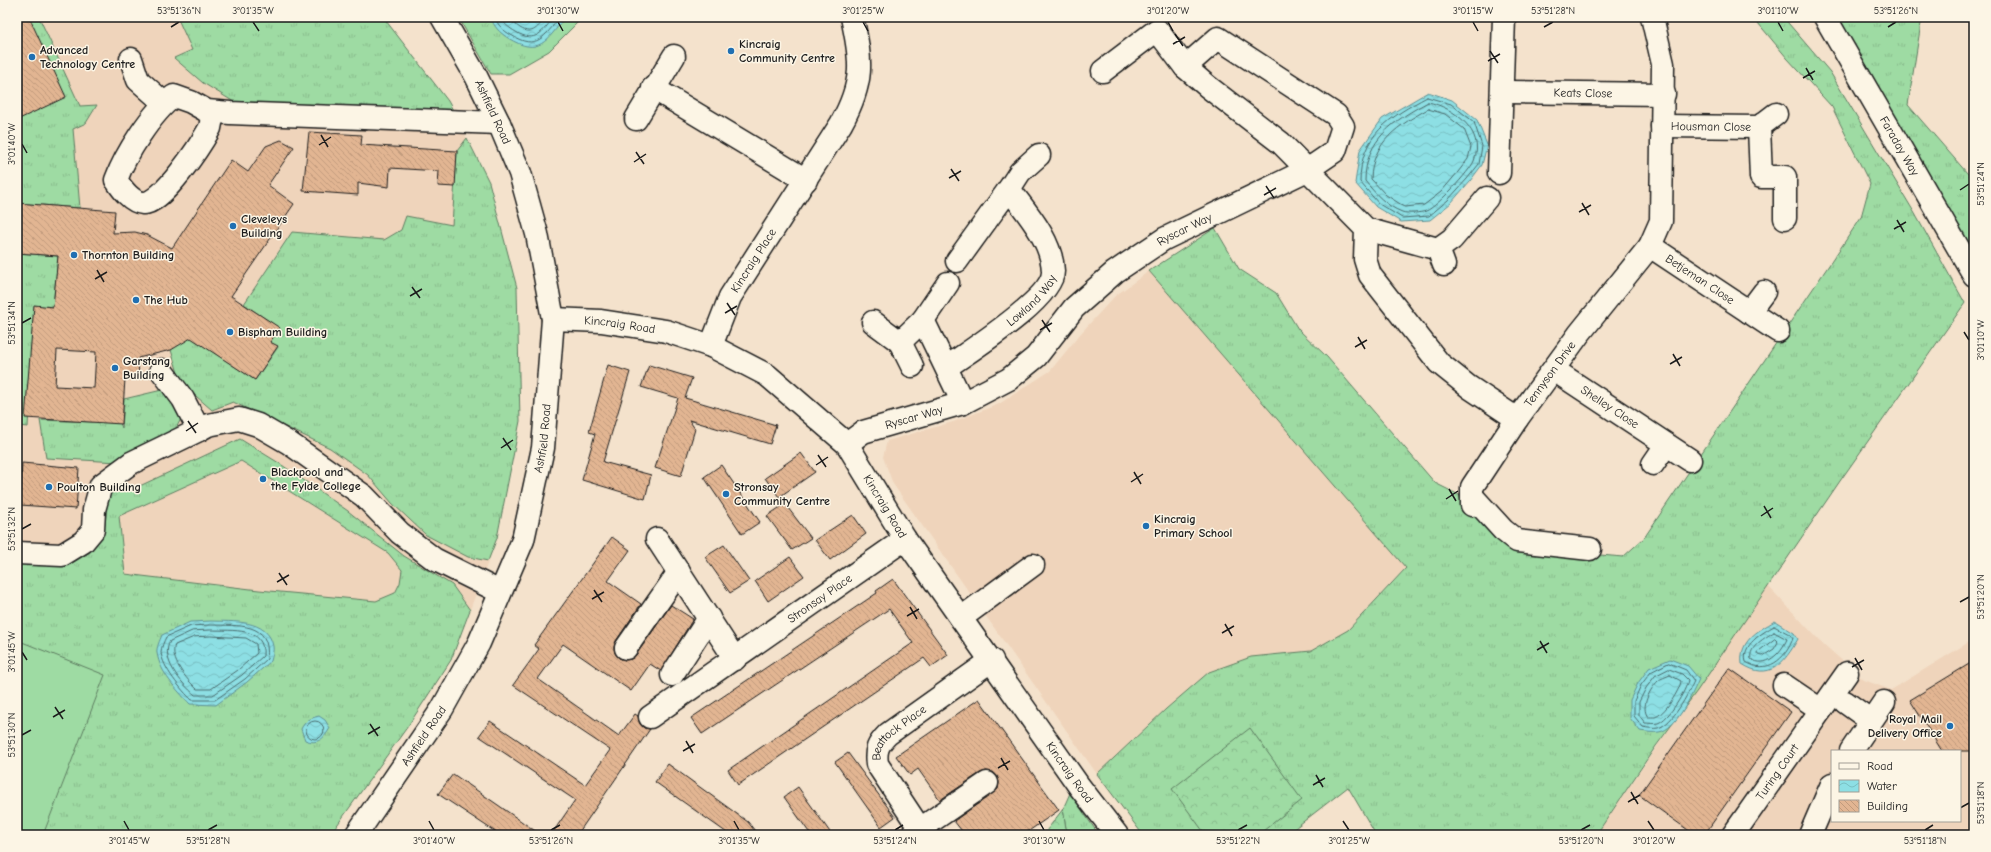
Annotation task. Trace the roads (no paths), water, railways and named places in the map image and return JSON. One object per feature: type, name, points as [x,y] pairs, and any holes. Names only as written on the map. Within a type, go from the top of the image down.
[{"type":"street","name":"Ashfield Road","points":[[356,835],[442,709],[480,643],[523,540],[542,448],[553,319],[537,234],[520,174],[499,123],[476,76],[442,17]]},
{"type":"street","name":"Kincraig Place","points":[[711,346],[730,297],[806,180],[853,102],[860,71],[860,53],[852,17]]},
{"type":"street","points":[[1499,173],[1503,92],[1504,17]]},
{"type":"street","name":"Tennyson Drive","points":[[1366,229],[1365,259],[1370,275],[1439,364],[1469,387],[1517,419],[1579,334],[1650,246],[1661,221],[1662,126],[1664,94],[1663,64],[1652,17]]},
{"type":"street","name":"Faraday Way","points":[[1825,17],[1974,275]]},
{"type":"street","points":[[1103,72],[1158,30],[1185,68],[1281,143],[1366,229],[1441,257],[1452,239],[1487,198]]},
{"type":"street","name":"Ryscar Way","points":[[846,444],[863,432],[963,402],[986,392],[1009,379],[1036,357],[1074,308],[1114,272],[1164,240],[1306,170],[1335,151],[1343,126],[1336,114],[1218,38],[1185,68]]},
{"type":"street","points":[[636,118],[674,56]]},
{"type":"street","points":[[131,59],[138,80],[164,103]]},
{"type":"street","points":[[653,88],[806,180]]},
{"type":"street","name":"Keats Close","points":[[1503,92],[1664,94]]},
{"type":"street","points":[[174,96],[191,102],[207,111],[212,118],[210,128],[175,179],[160,196],[151,202],[143,203],[131,198],[116,180],[121,166],[164,103],[174,96]]},
{"type":"street","points":[[207,111],[362,119],[499,123]]},
{"type":"street","name":"Housman Close","points":[[1662,126],[1768,121],[1761,176],[1785,177],[1785,218]]},
{"type":"street","points":[[957,261],[1020,172],[1039,155]]},
{"type":"street","name":"Lowland Way","points":[[947,367],[1016,318],[1048,286],[1053,272],[1051,257],[1038,228],[1009,189]]},
{"type":"street","name":"Betjeman Close","points":[[1650,246],[1778,331]]},
{"type":"street","points":[[900,342],[923,320],[948,283]]},
{"type":"street","points":[[1749,312],[1764,292]]},
{"type":"street","name":"Kincraig Road","points":[[553,319],[601,321],[666,331],[711,346],[767,375],[846,444],[905,539],[992,660],[1079,786],[1117,835]]},
{"type":"street","points":[[923,320],[963,402]]},
{"type":"street","points":[[873,322],[900,342],[912,366]]},
{"type":"street","points":[[161,370],[183,398],[200,430]]},
{"type":"street","name":"Shelley Close","points":[[1554,370],[1690,460]]},
{"type":"street","points":[[17,553],[62,555],[83,542],[93,530],[94,510],[101,485],[131,463],[208,425],[239,419],[258,425],[289,443],[364,496],[400,533],[434,559],[500,592]]},
{"type":"street","points":[[1517,419],[1470,492],[1502,530],[1516,540],[1590,549]]},
{"type":"street","points":[[1653,464],[1666,445]]},
{"type":"street","points":[[657,539],[735,659]]},
{"type":"street","name":"Stronsay Place","points":[[650,717],[905,539]]},
{"type":"street","points":[[961,618],[1033,565]]},
{"type":"street","points":[[626,648],[679,572]]},
{"type":"street","points":[[672,675],[709,618]]},
{"type":"street","name":"Beattock Place","points":[[987,783],[916,832],[878,764],[876,754],[878,744],[888,734],[992,660]]},
{"type":"street","name":"Turing Court","points":[[1733,835],[1847,673]]},
{"type":"street","points":[[1784,685],[1821,710]]},
{"type":"street","points":[[1845,702],[1870,720]]},
{"type":"street","points":[[1852,750],[1870,720],[1884,702]]},
{"type":"street","points":[[1810,835],[1831,786]]},
{"type":"water","points":[[491,17],[565,17],[553,33],[541,44],[527,46],[519,44],[502,34],[495,26]]},
{"type":"water","points":[[1428,92],[1452,100],[1477,120],[1487,145],[1482,165],[1451,203],[1430,220],[1401,222],[1376,207],[1355,183],[1360,150],[1382,119]]},
{"type":"water","points":[[211,621],[248,623],[264,630],[270,637],[273,646],[271,661],[247,682],[216,705],[190,704],[165,674],[157,653],[158,646],[162,635],[190,622]]},
{"type":"water","points":[[1775,621],[1794,633],[1798,639],[1787,656],[1782,662],[1768,670],[1761,671],[1752,669],[1742,664],[1743,649],[1746,643],[1756,633]]},
{"type":"water","points":[[1670,659],[1688,666],[1699,679],[1693,693],[1672,725],[1659,732],[1640,731],[1630,718],[1630,700],[1638,683],[1649,668]]},
{"type":"water","points":[[319,716],[325,720],[330,728],[320,740],[313,742],[305,740],[301,729],[308,720]]},
{"type":"place","name":"Kincraig Community Centre","points":[[731,51]]},
{"type":"place","name":"Advanced Technology Centre","points":[[32,57]]},
{"type":"place","name":"Cleveleys Building","points":[[233,226]]},
{"type":"place","name":"Thornton Building","points":[[74,255]]},
{"type":"place","name":"The Hub","points":[[136,300]]},
{"type":"place","name":"Bispham Building","points":[[230,332]]},
{"type":"place","name":"Garstang Building","points":[[115,368]]},
{"type":"place","name":"Blackpool and the Fylde College","points":[[263,479]]},
{"type":"place","name":"Poulton Building","points":[[49,487]]},
{"type":"place","name":"Stronsay Community Centre","points":[[726,494]]},
{"type":"place","name":"Kincraig Primary School","points":[[1146,526]]},
{"type":"place","name":"Royal Mail Delivery Office","points":[[1950,726]]}]
